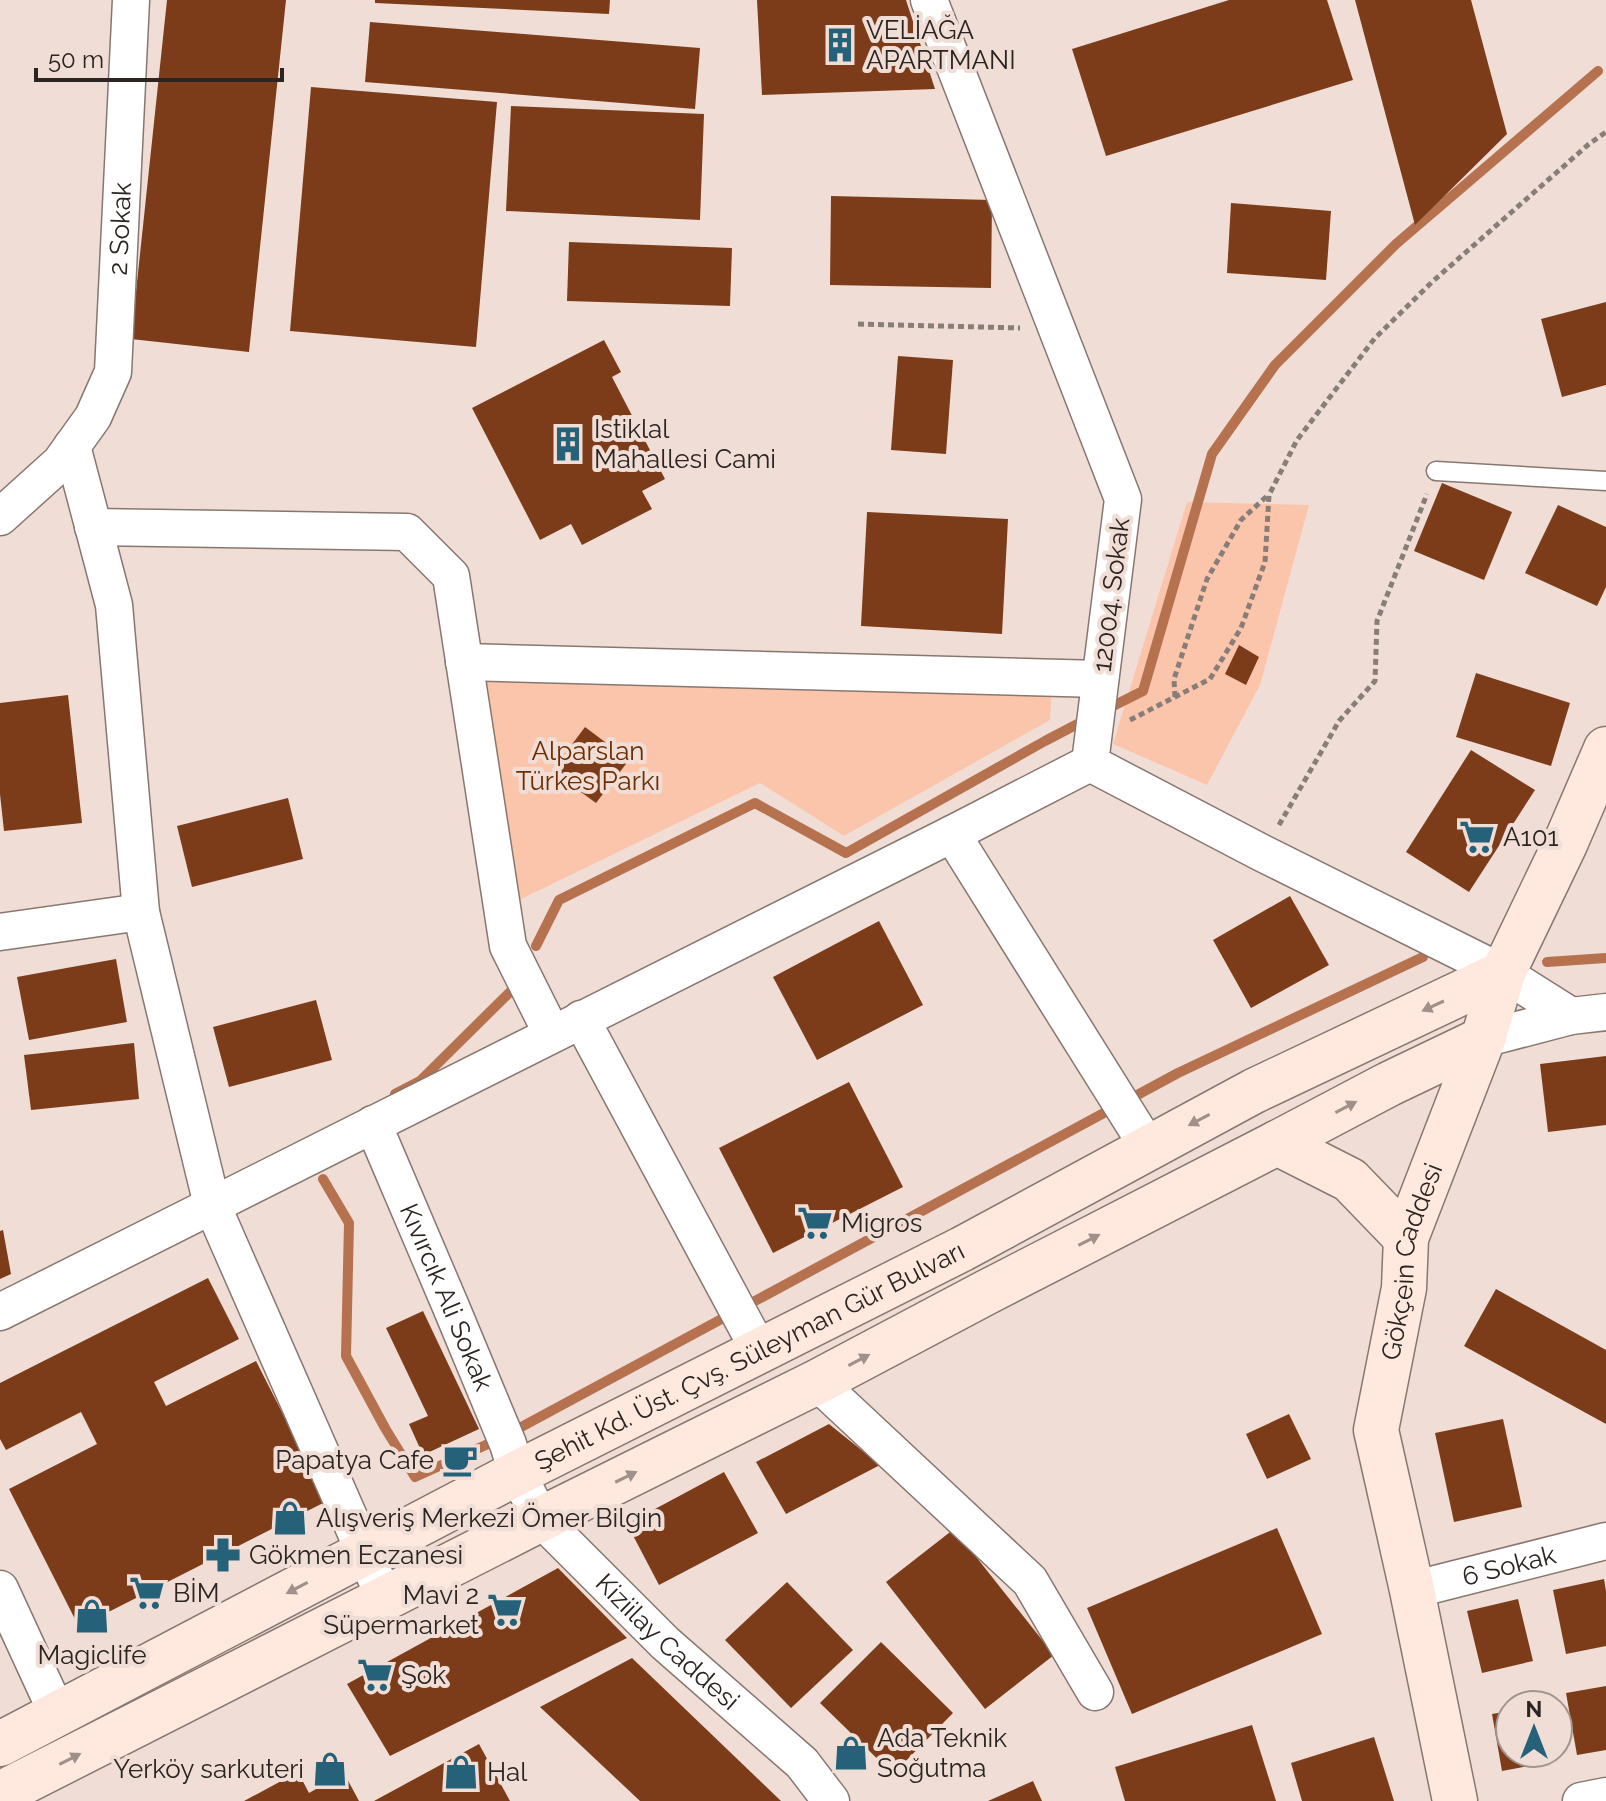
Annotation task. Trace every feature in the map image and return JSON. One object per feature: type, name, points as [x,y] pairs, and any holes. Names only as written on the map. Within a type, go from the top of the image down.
[{"type":"main road","name":"Gökçein Caddesi","points":[[1455,1801],[1376,1430],[1404,1288],[1406,1238],[1483,1039],[1503,973],[1565,844],[1606,749]]},
{"type":"main road","name":"Şehit Kd. Üst. Çvş. Süleyman Gür Bulvarı","points":[[0,1744],[365,1552],[507,1444],[962,1249],[1140,1134],[1254,1091],[1503,973]]},
{"type":"main road","name":"Şehit Kd. Üst. Çvş. Süleyman Gür Bulvarı","points":[[0,1794],[817,1382],[1389,1084],[1483,1039]]},
{"type":"main road","points":[[1277,1143],[1350,1180],[1406,1238]]},
{"type":"street","name":"2 Sokak","points":[[0,517],[60,463],[93,417],[113,372],[131,0]]},
{"type":"street","name":"12004. Sokak","points":[[929,0],[1123,499],[1095,719]]},
{"type":"street","points":[[72,446],[114,605],[141,912],[212,1205],[385,1599]]},
{"type":"street","points":[[93,527],[407,532],[451,576],[508,946],[567,1026],[727,1291],[753,1340]]},
{"type":"street","points":[[464,662],[1095,719],[1262,853],[1589,1014]]},
{"type":"street","points":[[0,1312],[952,834],[1095,719]]},
{"type":"street","points":[[952,834],[1140,1134]]},
{"type":"street","points":[[0,932],[141,912]]},
{"type":"street","points":[[1483,1039],[1589,1014]]},
{"type":"street","name":"Kıvırcık Ali Sokak","points":[[373,1124],[507,1444]]},
{"type":"street","points":[[817,1382],[1030,1581],[1095,1692]]},
{"type":"street","name":"Kiziilay Caddesi","points":[[507,1444],[541,1519],[665,1643],[802,1763],[831,1801]]},
{"type":"street","name":"6 Sokak","points":[[1412,1590],[1606,1541]]},
{"type":"street","points":[[0,1589],[58,1715]]},
{"type":"street","points":[[1581,1801],[1606,1796]]},
{"type":"lane","points":[[1436,471],[1606,481]]},
{"type":"path","points":[[1175,697],[1174,679],[1207,579],[1241,520],[1269,495],[1297,440],[1375,338],[1432,282],[1606,132]]},
{"type":"path","points":[[858,324],[1057,329]]},
{"type":"path","points":[[1262,853],[1339,721],[1375,681],[1377,621],[1436,471]]},
{"type":"path","points":[[1095,719],[1175,697],[1210,679],[1241,628],[1265,562],[1269,495]]},
{"type":"green space","points":[[1187,502],[1309,505],[1260,685],[1207,785],[1113,744]]},
{"type":"green space","name":"Alparslan Türkes Parkı","points":[[482,672],[1052,687],[1050,720],[844,836],[760,783],[515,902]]},
{"type":"building","points":[[167,0],[286,0],[249,352],[131,339]]},
{"type":"building","points":[[375,0],[610,0],[609,14],[375,3]]},
{"type":"building","name":"VELİAĞA APARTMANI","points":[[757,0],[906,0],[935,89],[762,95]]},
{"type":"building","points":[[1229,0],[1327,0],[1353,80],[1106,156],[1072,49]]},
{"type":"building","points":[[1355,0],[1471,0],[1507,134],[1415,225]]},
{"type":"building","points":[[370,22],[700,48],[695,109],[365,82]]},
{"type":"building","points":[[311,87],[497,102],[476,347],[290,331]]},
{"type":"building","points":[[511,106],[704,114],[700,220],[506,211]]},
{"type":"building","points":[[831,196],[992,200],[991,288],[830,285]]},
{"type":"building","points":[[1231,203],[1331,211],[1326,280],[1227,273]]},
{"type":"building","points":[[569,242],[732,248],[730,306],[567,301]]},
{"type":"building","points":[[1606,302],[1606,385],[1562,397],[1541,319]]},
{"type":"building","name":"Istiklal Mahallesi Cami","points":[[604,340],[621,372],[612,377],[665,479],[642,491],[652,509],[582,545],[571,524],[540,540],[472,408]]},
{"type":"building","points":[[898,356],[953,360],[946,454],[891,450]]},
{"type":"building","points":[[1442,483],[1512,512],[1484,580],[1414,551]]},
{"type":"building","points":[[1558,505],[1606,527],[1606,587],[1597,606],[1525,573]]},
{"type":"building","points":[[867,512],[1008,519],[1002,634],[861,626]]},
{"type":"building","points":[[1239,645],[1259,657],[1246,685],[1225,674]]},
{"type":"building","points":[[1476,673],[1570,703],[1551,766],[1456,737]]},
{"type":"building","points":[[68,695],[82,823],[4,831],[0,794],[0,703]]},
{"type":"building","points":[[585,727],[629,760],[596,803],[552,771]]},
{"type":"building","points":[[1471,750],[1535,790],[1469,892],[1406,852]]},
{"type":"building","points":[[288,798],[303,859],[192,887],[177,826]]},
{"type":"building","points":[[1290,896],[1329,965],[1251,1008],[1213,940]]},
{"type":"building","points":[[879,921],[923,1005],[817,1060],[773,977]]},
{"type":"building","points":[[116,959],[127,1022],[29,1040],[17,977]]},
{"type":"building","points":[[316,1000],[332,1060],[229,1087],[213,1027]]},
{"type":"building","points":[[134,1043],[139,1099],[31,1110],[24,1055]]},
{"type":"building","points":[[1606,1056],[1606,1125],[1548,1132],[1540,1064]]},
{"type":"building","points":[[849,1082],[903,1187],[773,1253],[719,1148]]},
{"type":"building","points":[[3,1230],[11,1274],[0,1279],[0,1231]]},
{"type":"building","points":[[208,1278],[239,1339],[154,1382],[166,1406],[256,1361],[327,1501],[79,1627],[9,1489],[97,1444],[81,1412],[6,1450],[0,1439],[0,1383]]},
{"type":"building","points":[[1496,1289],[1606,1350],[1606,1424],[1464,1346]]},
{"type":"building","points":[[423,1311],[479,1429],[423,1455],[409,1424],[428,1416],[386,1328]]},
{"type":"building","points":[[1289,1414],[1311,1459],[1267,1479],[1246,1434]]},
{"type":"building","points":[[1503,1419],[1522,1507],[1454,1522],[1435,1433]]},
{"type":"building","points":[[829,1424],[880,1465],[786,1514],[756,1462]]},
{"type":"building","points":[[724,1472],[758,1533],[659,1585],[627,1524]]},
{"type":"building","points":[[1277,1528],[1322,1634],[1132,1714],[1087,1608]]},
{"type":"building","points":[[954,1529],[1054,1655],[985,1709],[886,1582]]},
{"type":"building","points":[[558,1568],[627,1638],[390,1756],[347,1684]]},
{"type":"building","points":[[1604,1579],[1606,1646],[1566,1654],[1553,1590]]},
{"type":"building","points":[[787,1582],[853,1650],[791,1708],[725,1640]]},
{"type":"building","points":[[1518,1599],[1533,1661],[1482,1673],[1467,1611]]},
{"type":"building","points":[[881,1642],[953,1713],[893,1774],[820,1703]]},
{"type":"building","points":[[632,1658],[781,1801],[640,1801],[540,1707]]},
{"type":"building","points":[[1606,1686],[1606,1750],[1577,1755],[1574,1692]]},
{"type":"building","points":[[1252,1725],[1276,1801],[1125,1801],[1115,1767]]},
{"type":"building","points":[[1374,1737],[1394,1801],[1302,1801],[1291,1763]]},
{"type":"building","name":"Hal","points":[[479,1744],[510,1801],[374,1801]]},
{"type":"building","points":[[298,1772],[309,1793],[344,1773],[359,1801],[244,1801]]},
{"type":"building","points":[[1033,1781],[1042,1801],[988,1801]]},
{"type":"waterway","points":[[1103,711],[1143,691],[1212,454],[1275,365],[1396,244],[1598,71]]},
{"type":"waterway","points":[[536,946],[559,900],[755,803],[846,853],[1089,718]]},
{"type":"waterway","points":[[323,1179],[349,1223],[346,1356],[415,1477],[499,1439],[1178,1073],[1423,957]]},
{"type":"waterway","points":[[1547,962],[1606,958]]},
{"type":"waterway","points":[[395,1094],[420,1081],[515,987]]},
{"type":"place","name":"VELİAĞA APARTMANI","points":[[840,45]]},
{"type":"place","name":"Istiklal Mahallesi Cami","points":[[568,444]]},
{"type":"place","name":"A101","points":[[1477,837]]},
{"type":"place","name":"Migros","points":[[815,1223]]},
{"type":"place","name":"Papatya Cafe","points":[[460,1460]]},
{"type":"place","name":"Alışveriş Merkezi Ömer Bilgin","points":[[290,1518]]},
{"type":"place","name":"Gökmen Eczanesi","points":[[223,1555]]},
{"type":"place","name":"BİM","points":[[147,1593]]},
{"type":"place","name":"Mavi 2 Süpermarket","points":[[505,1610]]},
{"type":"place","name":"Magiclife","points":[[92,1616]]},
{"type":"place","name":"Şok","points":[[375,1675]]},
{"type":"place","name":"Ada Teknik Soğutma","points":[[851,1753]]},
{"type":"place","name":"Yerköy sarkuteri","points":[[330,1769]]},
{"type":"place","name":"Hal","points":[[461,1772]]}]
